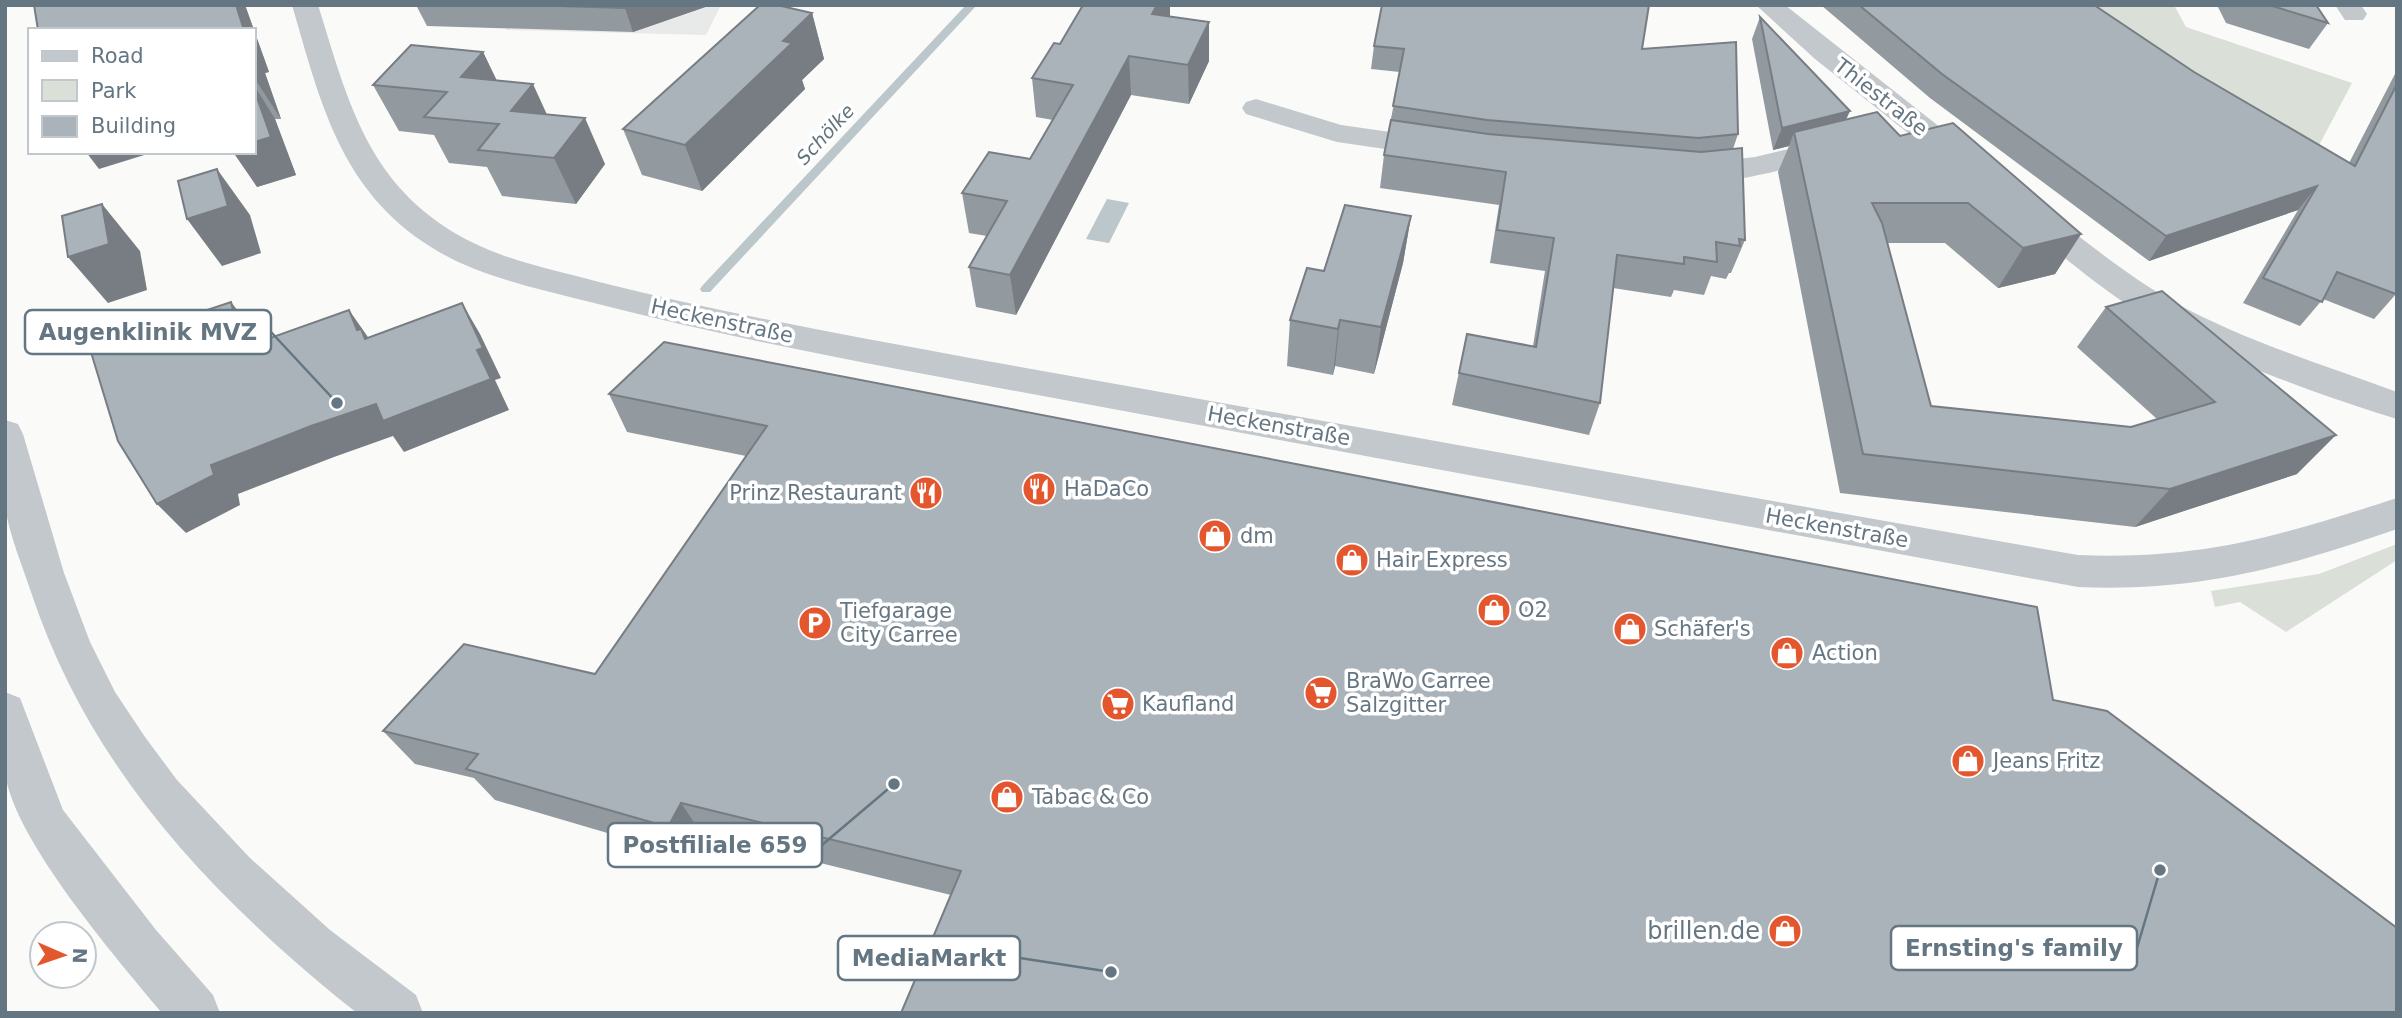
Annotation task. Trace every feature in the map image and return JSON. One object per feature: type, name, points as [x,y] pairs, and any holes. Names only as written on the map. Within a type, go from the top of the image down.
[{"type":"street","name":"Heckenstraße","points":[[305,5],[347,139],[361,165],[393,203],[442,240],[454,245],[524,273],[649,307],[867,351],[2077,572],[2169,573],[2218,567],[2292,550],[2397,513]]},
{"type":"street","name":"Thiestraße","points":[[1769,5],[1995,187],[2117,281],[2162,311],[2211,335],[2397,406]]},
{"type":"street","points":[[1256,108],[1337,133],[1469,153]]},
{"type":"street","points":[[1662,170],[1690,173],[1755,166],[1918,126]]},
{"type":"street","points":[[5,434],[26,517],[69,637],[100,704],[142,768],[183,820],[252,893],[297,935],[398,1013]]},
{"type":"street","points":[[5,710],[45,822],[139,947],[195,1013]]},
{"type":"shaded area","points":[[522,5],[721,5],[706,35],[506,30]]},
{"type":"shaded area","points":[[1107,199],[1129,203],[1109,243],[1086,239]]},
{"type":"green space","points":[[2049,5],[2174,5],[2186,27],[2352,83],[2306,170]]},
{"type":"green space","points":[[2397,544],[2397,560],[2286,632],[2240,602],[2215,607],[2211,591],[2319,574]]},
{"type":"building","points":[[34,5],[236,5],[243,28],[38,28]]},
{"type":"building","points":[[526,5],[633,5],[625,8]]},
{"type":"building","points":[[760,5],[777,5],[812,13],[783,41],[792,43],[685,145],[623,129]]},
{"type":"building","points":[[1083,5],[1157,5],[1152,14],[1209,22],[1188,65],[1129,56],[1010,275],[969,267],[1007,201],[962,193],[989,152],[1030,159],[1073,85],[1032,78],[1054,43],[1060,44]]},
{"type":"building","points":[[1382,5],[1649,5],[1642,49],[1736,42],[1738,134],[1698,138],[1487,120],[1393,106],[1404,49],[1374,46]]},
{"type":"building","points":[[1859,5],[2094,5],[2194,72],[2355,166],[2397,84],[2396,294],[2337,272],[2322,302],[2263,278],[2317,186],[2166,236],[1942,74]]},
{"type":"building","points":[[2269,5],[2316,5],[2328,23]]},
{"type":"building","points":[[1760,17],[1850,111],[1782,128]]},
{"type":"building","points":[[411,45],[483,52],[461,77],[533,84],[511,111],[585,118],[554,158],[478,150],[499,124],[424,117],[447,92],[373,85]]},
{"type":"building","points":[[256,95],[271,137],[256,141]]},
{"type":"building","points":[[1877,112],[1900,136],[1953,123],[2081,234],[2023,248],[1968,203],[1872,203],[1882,223],[1931,406],[2131,427],[2215,402],[2106,307],[2162,291],[2336,435],[2170,489],[1863,454],[1794,132]]},
{"type":"building","points":[[1391,120],[1488,134],[1701,152],[1742,148],[1745,240],[1739,239],[1740,246],[1716,242],[1717,262],[1684,257],[1684,264],[1617,255],[1600,403],[1459,373],[1467,334],[1536,347],[1554,238],[1497,230],[1506,172],[1384,155]]},
{"type":"building","points":[[217,169],[228,206],[187,219],[178,181]]},
{"type":"building","points":[[102,204],[109,244],[68,257],[62,216]]},
{"type":"building","points":[[1345,205],[1411,216],[1381,327],[1340,320],[1338,329],[1290,320],[1307,268],[1324,271]]},
{"type":"building","points":[[231,302],[242,348],[349,310],[357,330],[361,329],[365,339],[462,303],[483,348],[477,350],[491,379],[383,421],[376,404],[311,426],[211,465],[214,475],[157,504],[118,441],[90,349]]},
{"type":"building","name":"BraWo Carree Salzgitter","points":[[664,342],[2037,607],[2053,700],[2107,711],[2397,928],[2397,1013],[901,1013],[961,871],[681,803],[668,827],[466,769],[478,754],[383,731],[464,644],[595,674],[767,426],[609,394]]},
{"type":"waterway","name":"Schölke","points":[[706,289],[972,5]]},
{"type":"place","name":"Augenklinik MVZ","points":[[337,403]]},
{"type":"place","name":"HaDaCo","points":[[1039,489]]},
{"type":"place","name":"Prinz Restaurant","points":[[926,493]]},
{"type":"place","name":"dm","points":[[1215,536]]},
{"type":"place","name":"Hair Express","points":[[1352,560]]},
{"type":"place","name":"O2","points":[[1494,610]]},
{"type":"place","name":"Tiefgarage City Carree","points":[[815,623]]},
{"type":"place","name":"Schäfer's","points":[[1630,629]]},
{"type":"place","name":"Action","points":[[1787,653]]},
{"type":"place","name":"BraWo Carree Salzgitter","points":[[1321,693]]},
{"type":"place","name":"Kaufland","points":[[1118,704]]},
{"type":"place","name":"Jeans Fritz","points":[[1968,761]]},
{"type":"place","name":"Postfiliale 659","points":[[894,784]]},
{"type":"place","name":"Tabac & Co","points":[[1007,797]]},
{"type":"place","name":"Ernsting's family","points":[[2160,870]]},
{"type":"place","name":"brillen.de","points":[[1785,931]]},
{"type":"place","name":"MediaMarkt","points":[[1111,972]]}]
